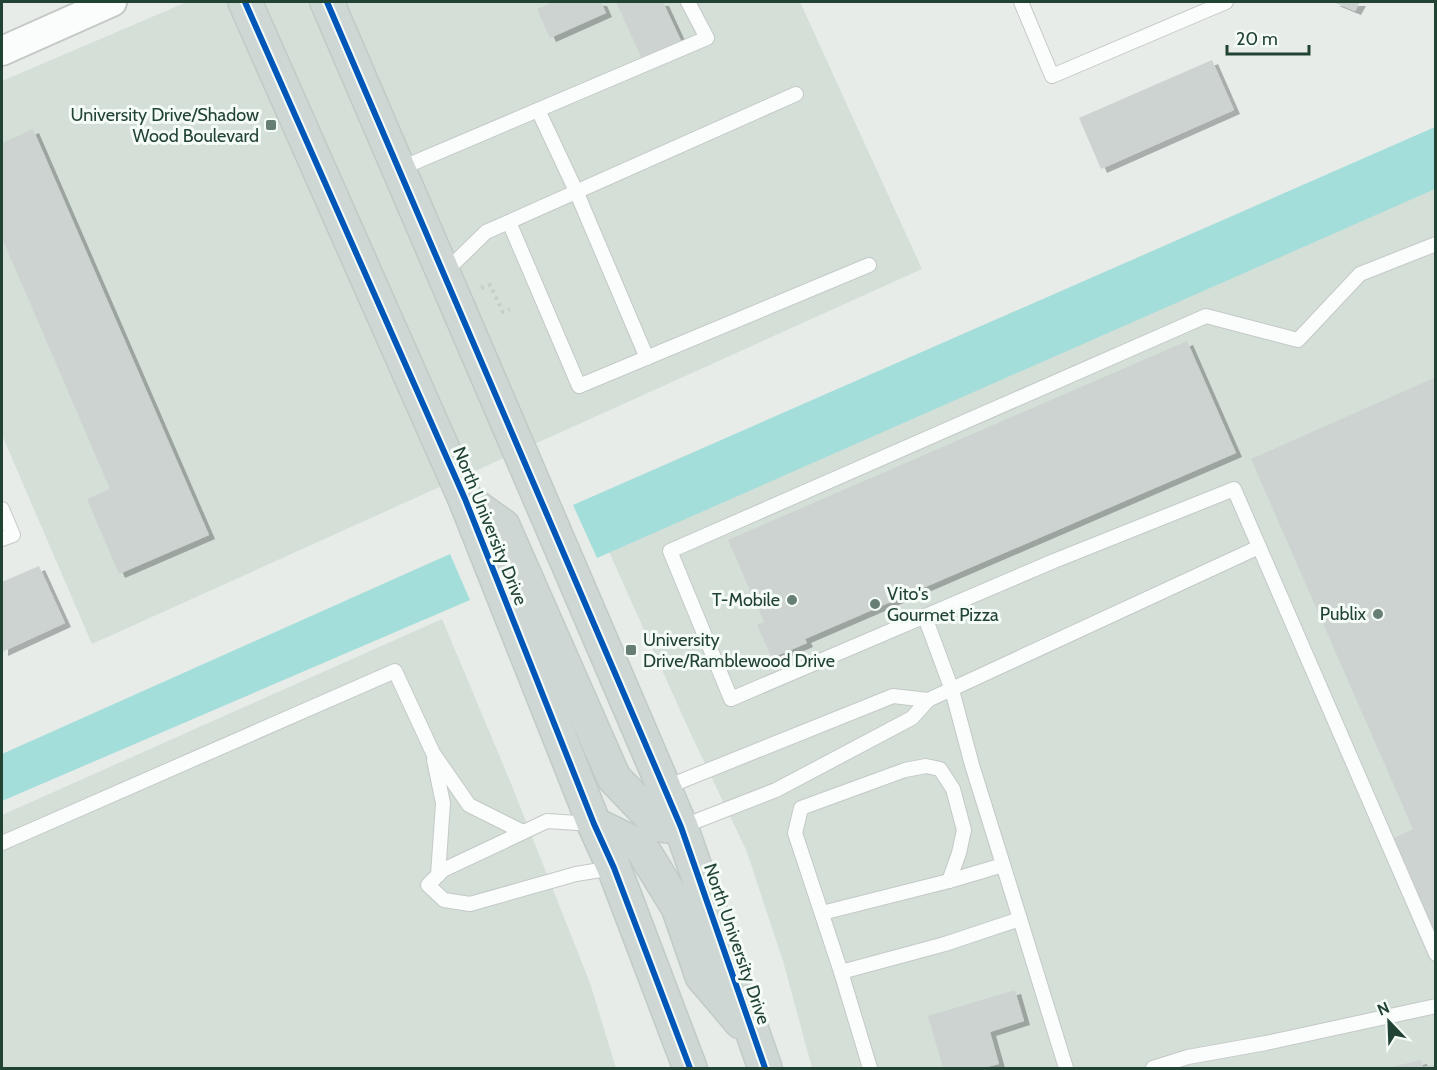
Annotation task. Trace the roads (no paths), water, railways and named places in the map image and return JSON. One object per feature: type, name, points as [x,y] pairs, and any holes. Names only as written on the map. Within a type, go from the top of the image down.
[{"type":"main road","name":"North University Drive","points":[[245,2],[465,499],[594,824],[614,868],[690,1068]]},
{"type":"main road","name":"North University Drive","points":[[327,2],[681,827],[765,1068]]},
{"type":"main road","points":[[465,499],[503,526],[614,778],[659,825],[681,827]]},
{"type":"main road","points":[[594,824],[642,847],[678,907],[702,976],[754,1037]]},
{"type":"street","points":[[2,51],[112,2]]},
{"type":"lane","points":[[399,169],[707,38],[688,2]]},
{"type":"lane","points":[[1021,2],[1052,76],[1226,2]]},
{"type":"lane","points":[[444,273],[486,232],[796,94]]},
{"type":"lane","points":[[538,110],[576,191],[647,358]]},
{"type":"lane","points":[[509,222],[579,386],[869,265]]},
{"type":"lane","points":[[1436,244],[1360,274],[1298,340],[1206,315],[670,551],[731,699],[1054,561],[1234,489],[1436,954]]},
{"type":"lane","points":[[2,509],[13,535],[2,539]]},
{"type":"lane","points":[[681,827],[776,790],[912,718],[928,700],[1259,547]]},
{"type":"lane","points":[[925,617],[952,690],[972,765],[1066,1068]]},
{"type":"lane","points":[[2,843],[394,671],[433,753],[469,805],[523,832]]},
{"type":"lane","points":[[664,789],[893,696],[928,700]]},
{"type":"lane","points":[[433,753],[443,802],[438,875]]},
{"type":"lane","points":[[870,1068],[795,833],[801,808],[905,770],[926,766],[940,770],[953,789],[964,830],[959,854],[949,881]]},
{"type":"lane","points":[[594,824],[547,821],[443,870],[428,885],[444,900],[470,904],[576,874],[614,868]]},
{"type":"lane","points":[[822,913],[1003,865]]},
{"type":"lane","points":[[841,972],[945,944],[1020,919]]},
{"type":"lane","points":[[1153,1068],[1190,1063],[1266,1043],[1436,1006]]},
{"type":"water","points":[[1435,127],[1435,189],[597,558],[573,505]]},
{"type":"water","points":[[450,554],[470,600],[2,801],[2,754]]},
{"type":"place","name":"University Drive/Shadow Wood Boulevard","points":[[271,125]]},
{"type":"place","name":"T-Mobile","points":[[792,600]]},
{"type":"place","name":"Vito's Gourmet Pizza","points":[[875,604]]},
{"type":"place","name":"Publix","points":[[1378,614]]},
{"type":"place","name":"University Drive/Ramblewood Drive","points":[[631,650]]}]
